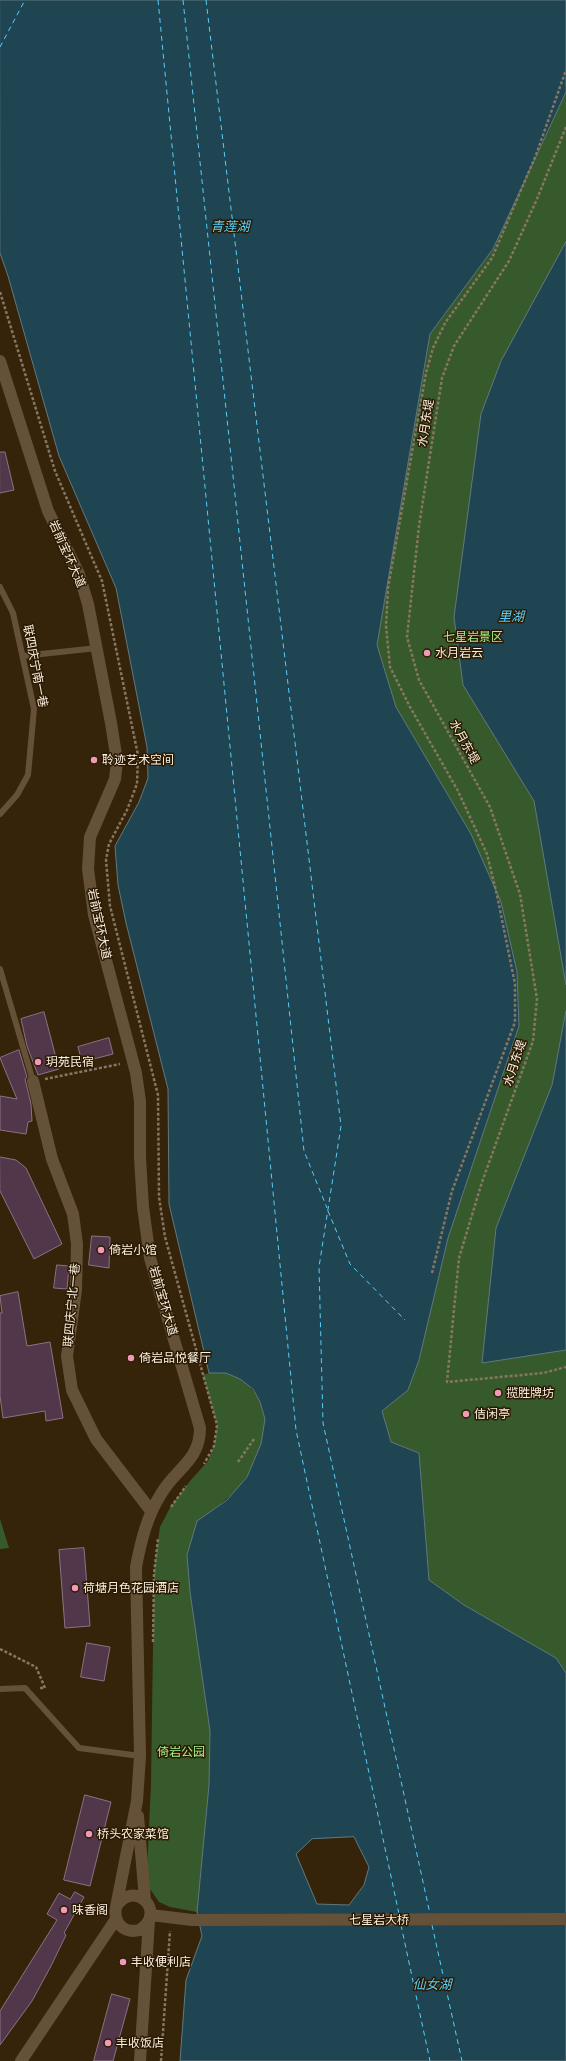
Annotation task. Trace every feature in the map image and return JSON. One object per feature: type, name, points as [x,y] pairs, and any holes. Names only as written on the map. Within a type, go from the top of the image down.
[{"type":"street","name":"岩前宝环大道","points":[[0,361],[48,511],[79,574],[88,604],[117,761],[115,779],[90,837],[88,869],[94,915],[133,1061],[140,1101],[140,1158],[143,1208],[150,1258],[200,1428],[200,1441],[195,1454],[165,1488],[151,1511]]},
{"type":"street","name":"联四庆宁北一巷","points":[[33,1081],[52,1159],[73,1214],[76,1244],[76,1290],[67,1356],[72,1390],[96,1439],[151,1511]]},
{"type":"street","points":[[150,1918],[146,1926],[134,1931],[123,1928],[116,1913],[136,1801],[140,1756],[136,1567],[140,1543],[151,1511]]},
{"type":"street","points":[[136,1801],[145,1900]]},
{"type":"street","points":[[21,2061],[116,1913],[123,1898],[128,1896],[140,1896],[145,1900],[148,1904],[150,1918],[140,2061]]},
{"type":"street","name":"七星岩大桥","points":[[150,1918],[192,1920],[566,1919]]},
{"type":"lane","name":"联四庆宁南一巷","points":[[0,587],[13,613],[34,709],[28,775],[18,795],[0,814]]},
{"type":"lane","points":[[23,656],[97,648]]},
{"type":"lane","points":[[0,969],[33,1081]]},
{"type":"lane","points":[[0,1689],[25,1688],[79,1748],[140,1756]]},
{"type":"path","points":[[432,1273],[452,1191],[515,1022],[515,984],[498,895],[487,854],[458,791],[410,707],[390,667],[386,626],[388,588],[426,373],[433,348],[445,323],[492,258],[536,155],[566,70]]},
{"type":"path","name":"水月东堤","points":[[566,127],[537,199],[509,262],[454,346],[442,378],[419,526],[407,637],[419,680],[490,807],[520,894],[537,999],[533,1041],[482,1182],[459,1258],[447,1382],[543,1373],[566,1367]]},
{"type":"path","points":[[33,1081],[133,1061]]},
{"type":"path","points":[[238,1462],[254,1439]]},
{"type":"path","points":[[0,1649],[36,1667],[45,1688],[25,1688]]},
{"type":"path","points":[[161,2061],[170,1918]]},
{"type":"green space","name":"七星岩景区","points":[[566,92],[566,1673],[556,1658],[464,1605],[429,1580],[419,1453],[391,1442],[382,1411],[408,1390],[419,1360],[448,1238],[519,1026],[471,834],[396,707],[377,645],[430,334],[493,249]]},
{"type":"green space","name":"倚岩公园","points":[[209,1373],[225,1373],[240,1378],[252,1389],[263,1410],[265,1425],[260,1448],[247,1476],[231,1495],[198,1521],[190,1592],[210,1731],[209,1785],[197,1912],[170,1907],[159,1902],[150,1889],[147,1871],[151,1784],[154,1574],[160,1527],[171,1506],[190,1481],[208,1461],[214,1446],[217,1425],[203,1375]]},
{"type":"green space","points":[[0,1519],[9,1548],[0,1549]]},
{"type":"green space","points":[[197,1912],[566,2061],[180,2061],[186,1980],[202,1936]]},
{"type":"water","name":"青莲湖","points":[[0,0],[566,0],[566,92],[493,249],[430,334],[377,645],[396,707],[471,834],[501,902],[517,972],[519,1026],[448,1238],[419,1360],[408,1390],[382,1411],[391,1442],[419,1453],[429,1580],[464,1605],[556,1658],[566,1673],[566,2061],[180,2061],[186,1980],[202,1936],[197,1912],[209,1785],[210,1731],[190,1592],[187,1555],[197,1521],[227,1500],[247,1477],[261,1444],[265,1419],[260,1402],[253,1389],[240,1379],[226,1373],[209,1373],[169,1204],[168,1089],[126,923],[118,885],[115,846],[139,802],[148,778],[147,747],[116,588],[59,456],[8,276],[0,253]],"holes":[[[354,1837],[369,1867],[364,1885],[349,1905],[317,1904],[296,1854],[312,1839]]]},
{"type":"water","name":"里湖","points":[[566,242],[566,985],[534,801],[463,685],[454,617],[481,414],[501,361]]},
{"type":"water","points":[[566,1011],[566,1350],[482,1363],[496,1228],[552,1085]]},
{"type":"building","points":[[0,452],[5,452],[14,490],[0,493]]},
{"type":"building","points":[[44,1012],[59,1069],[38,1075],[27,1046],[21,1019]]},
{"type":"building","points":[[109,1038],[113,1054],[82,1062],[78,1047]]},
{"type":"building","points":[[19,1050],[27,1077],[25,1079],[31,1104],[32,1121],[28,1122],[26,1134],[0,1130],[0,1096],[17,1099],[0,1058]]},
{"type":"building","points":[[0,1157],[16,1160],[26,1168],[62,1244],[34,1259],[0,1191]]},
{"type":"building","points":[[92,1236],[110,1237],[109,1268],[89,1265]]},
{"type":"building","points":[[57,1265],[69,1266],[67,1289],[54,1288]]},
{"type":"building","points":[[18,1292],[27,1346],[50,1342],[63,1418],[46,1421],[45,1411],[3,1418],[0,1396],[0,1313],[2,1313],[0,1296]]},
{"type":"building","name":"荷塘月色花园酒店","points":[[84,1548],[90,1626],[65,1628],[59,1550]]},
{"type":"building","points":[[87,1643],[110,1647],[104,1681],[81,1677]]},
{"type":"building","points":[[85,1795],[111,1802],[90,1886],[64,1880]]},
{"type":"building","points":[[75,1892],[84,1897],[64,1933],[66,1935],[51,1966],[32,2001],[0,2045],[0,2011],[57,1920],[47,1914],[59,1893],[70,1899]]},
{"type":"building","points":[[112,1994],[130,1999],[113,2061],[94,2061]]},
{"type":"ferry route","points":[[0,47],[25,0]]},
{"type":"ferry route","points":[[158,0],[296,1430],[399,1914]]},
{"type":"ferry route","points":[[183,0],[304,1151],[327,1208]]},
{"type":"ferry route","points":[[206,0],[341,1126],[319,1267],[323,1423],[430,1914]]},
{"type":"ferry route","points":[[328,1211],[350,1264],[405,1320]]},
{"type":"ferry route","points":[[401,1925],[430,2061]]},
{"type":"ferry route","points":[[432,1925],[462,2061]]},
{"type":"place","name":"水月岩云","points":[[427,653]]},
{"type":"place","name":"聆迹艺术空间","points":[[94,760]]},
{"type":"place","name":"玥苑民宿","points":[[38,1062]]},
{"type":"place","name":"倚岩小馆","points":[[101,1250]]},
{"type":"place","name":"倚岩品悦餐厅","points":[[131,1358]]},
{"type":"place","name":"揽胜牌坊","points":[[498,1393]]},
{"type":"place","name":"佶闲亭","points":[[466,1414]]},
{"type":"place","name":"荷塘月色花园酒店","points":[[75,1588]]},
{"type":"place","name":"桥头农家菜馆","points":[[89,1834]]},
{"type":"place","name":"味香阁","points":[[64,1910]]},
{"type":"place","name":"丰收便利店","points":[[123,1962]]},
{"type":"place","name":"丰收饭店","points":[[108,2043]]},
{"type":"water label","name":"仙女湖","points":[[432,1985]]}]
